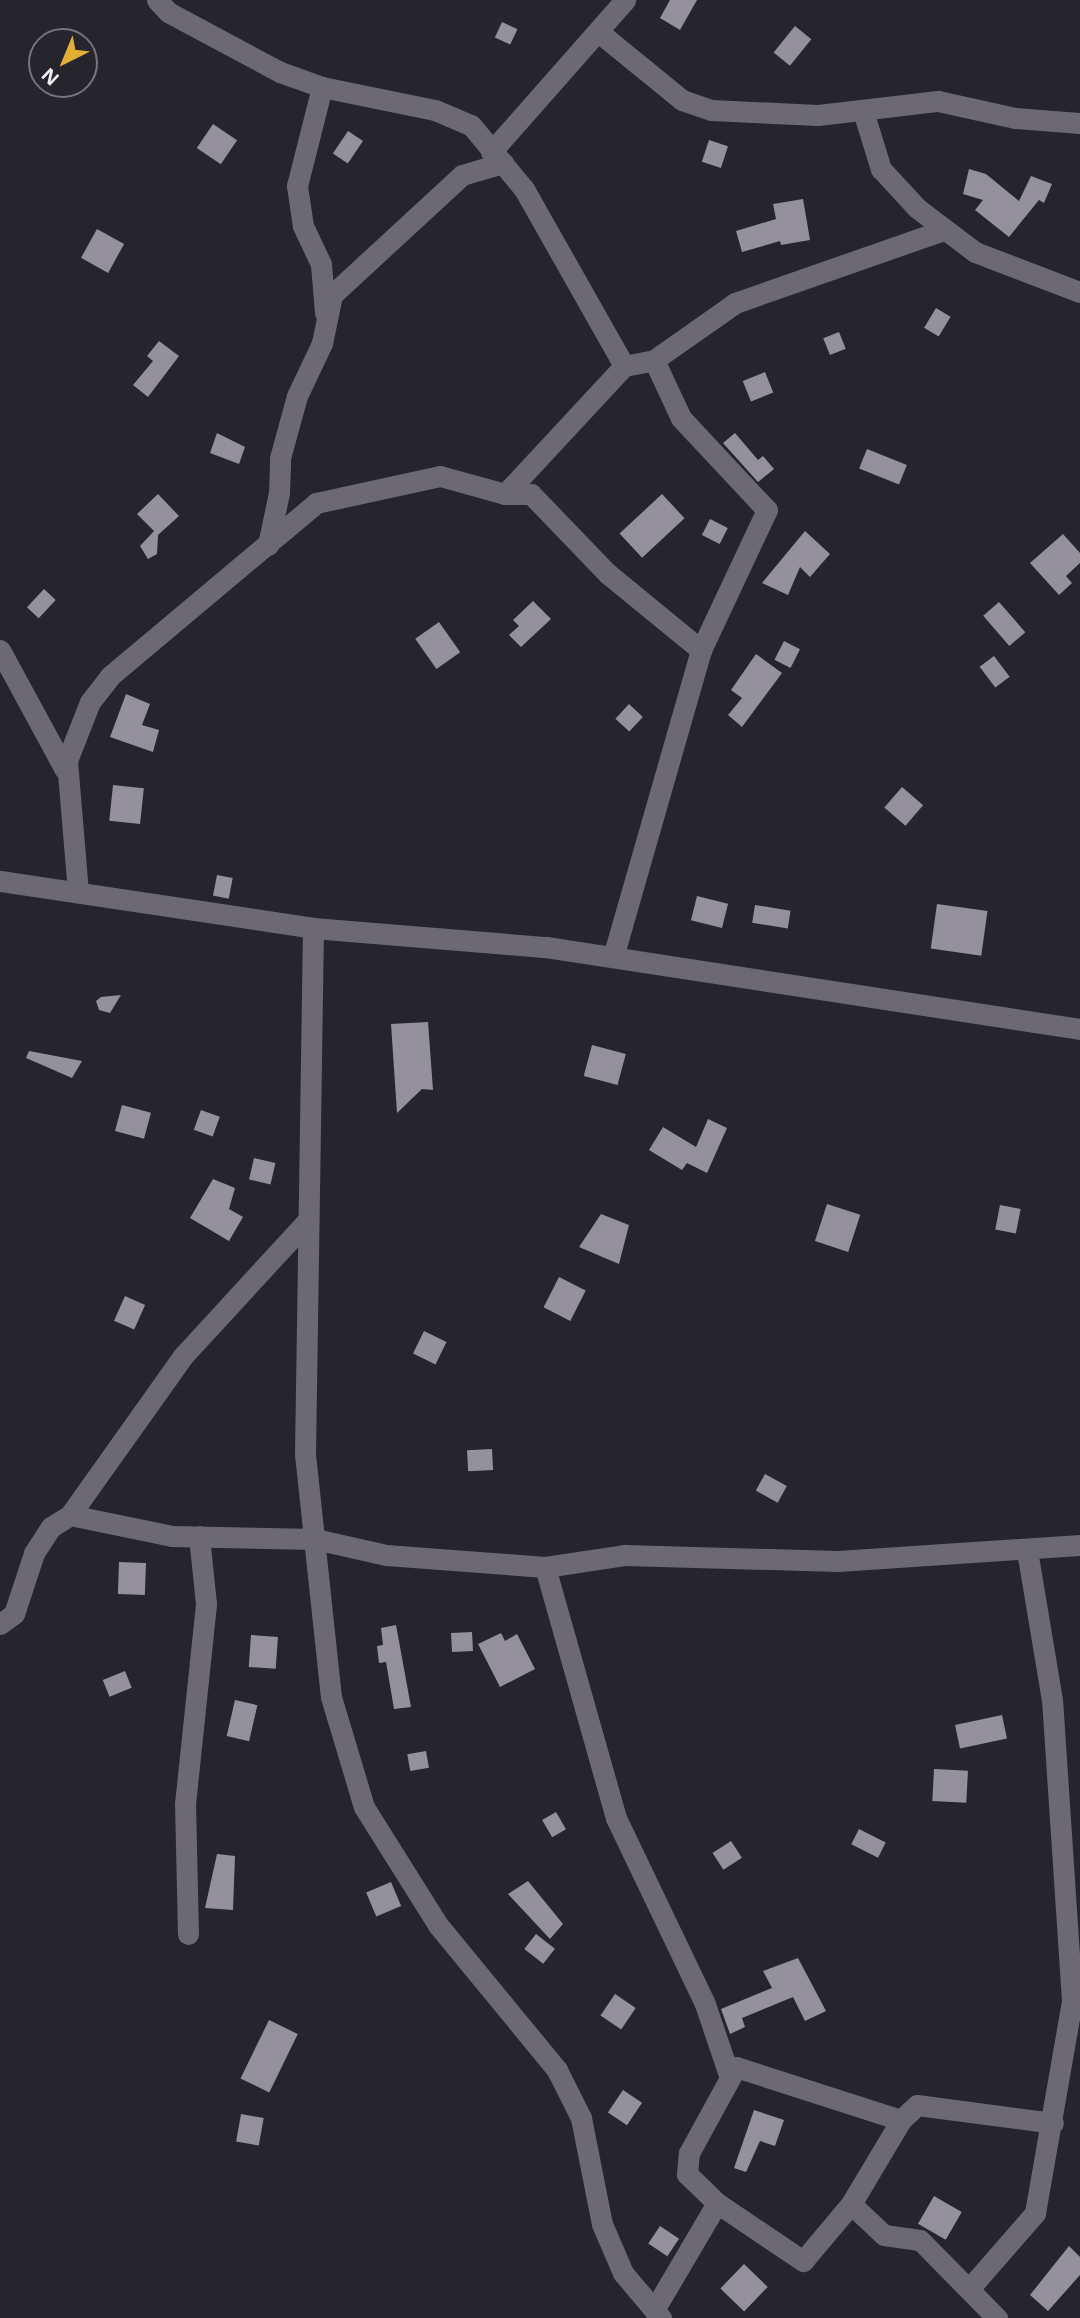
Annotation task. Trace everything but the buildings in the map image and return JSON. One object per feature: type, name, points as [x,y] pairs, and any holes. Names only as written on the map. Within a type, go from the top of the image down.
[{"type":"street","points":[[156,0],[231,49],[323,87],[435,110],[471,125],[524,189],[624,366]]},
{"type":"street","points":[[268,545],[279,493],[280,458],[326,325],[332,295],[419,213],[474,167],[497,158],[601,34],[625,0]]},
{"type":"street","points":[[601,34],[697,107],[818,115],[939,101],[1015,118],[1080,123]]},
{"type":"street","points":[[323,87],[297,186],[303,226],[321,264],[326,325]]},
{"type":"street","points":[[863,111],[881,169],[903,196],[943,230],[1005,266],[1080,292]]},
{"type":"street","points":[[505,494],[624,366],[654,360],[735,303],[943,230]]},
{"type":"street","points":[[613,957],[701,650],[767,510],[681,418],[654,360]]},
{"type":"street","points":[[64,768],[90,702],[110,676],[240,563],[268,545],[316,503],[333,496],[440,476],[505,494],[531,494],[607,573],[701,650]]},
{"type":"street","points":[[0,650],[64,768]]},
{"type":"street","points":[[64,768],[67,761],[78,891]]},
{"type":"street","points":[[0,881],[313,928],[613,957],[1080,1029]]},
{"type":"street","points":[[313,928],[305,1441],[331,1697],[364,1807],[438,1925],[556,2070],[581,2118],[602,2224],[623,2273],[658,2314],[717,2203]]},
{"type":"street","points":[[0,1624],[14,1614],[43,1539],[70,1515],[183,1356],[307,1221]]},
{"type":"street","points":[[70,1515],[116,1527],[199,1536],[315,1539],[386,1555],[545,1567],[624,1555],[838,1561],[1080,1545]]},
{"type":"street","points":[[188,1934],[185,1804],[206,1604],[199,1536]]},
{"type":"street","points":[[969,2289],[1035,2213],[1053,2123],[1072,2000],[1075,1936],[1052,1700],[1027,1550]]},
{"type":"street","points":[[545,1567],[617,1818],[705,2004],[729,2073]]},
{"type":"street","points":[[901,2120],[745,2065],[729,2073],[688,2153],[687,2174],[717,2203],[803,2261],[851,2204],[901,2120],[918,2105],[928,2104],[1053,2123]]},
{"type":"street","points":[[851,2204],[884,2235],[920,2240],[998,2318]]}]
